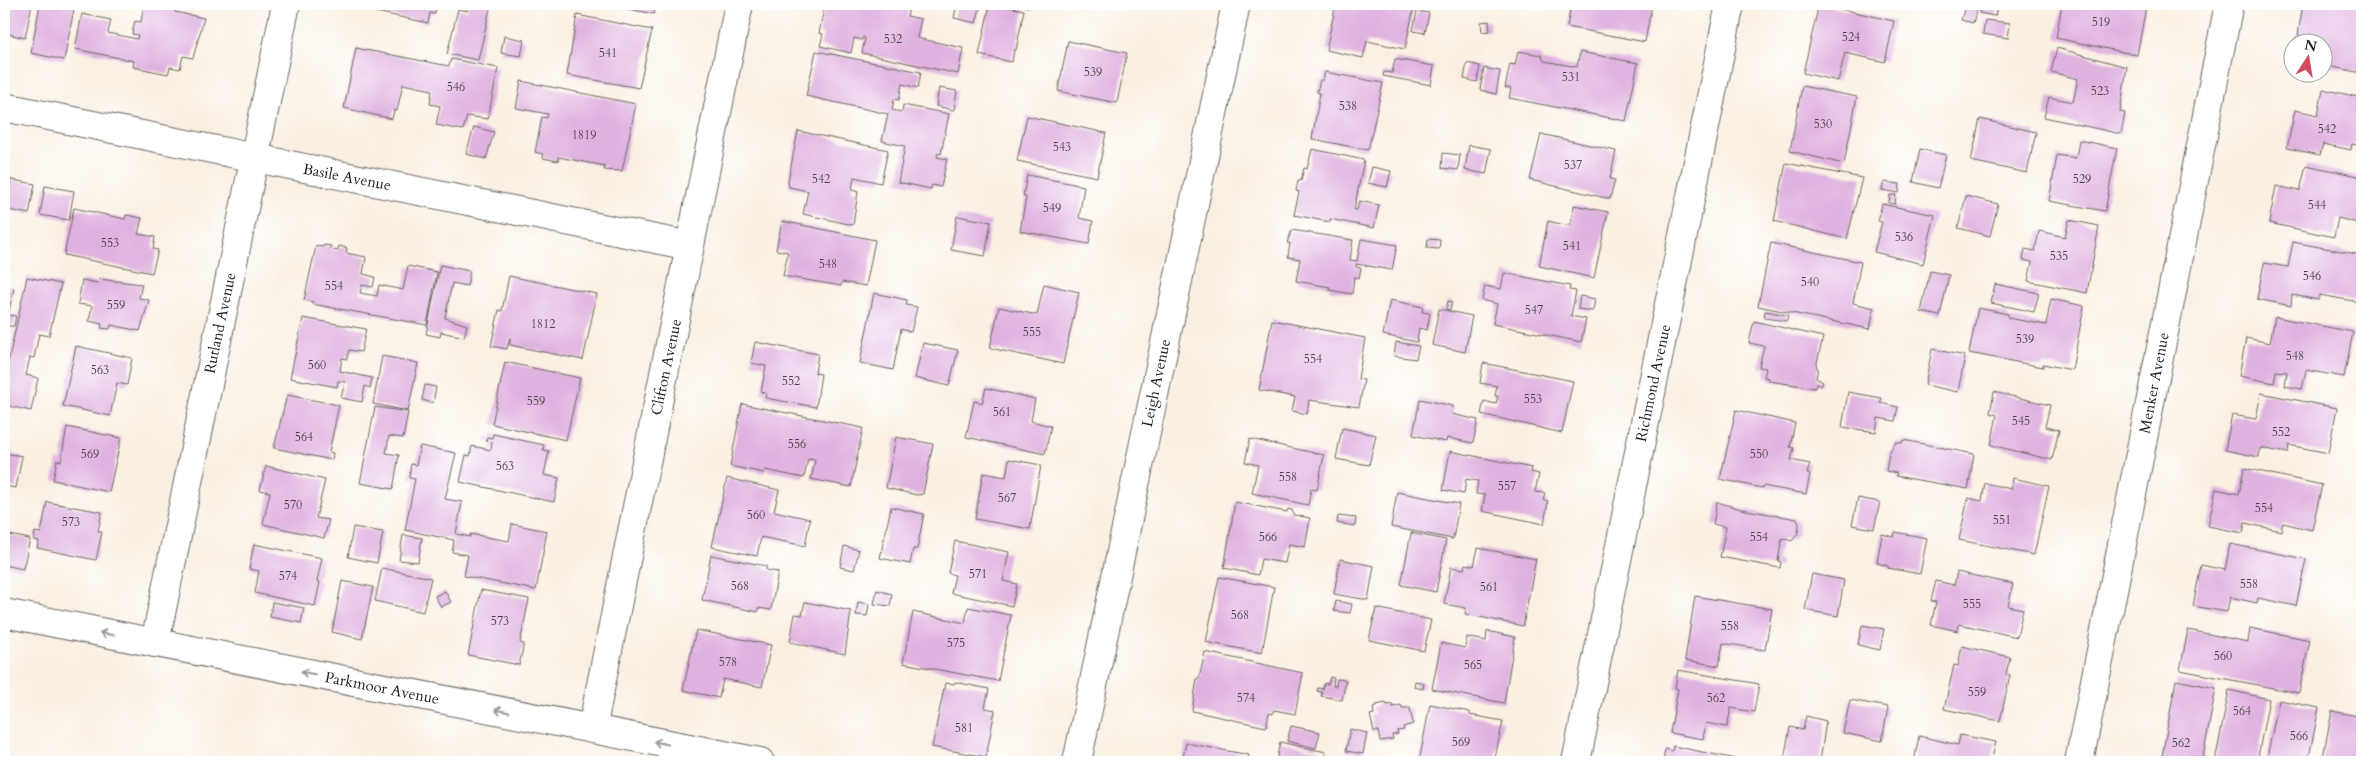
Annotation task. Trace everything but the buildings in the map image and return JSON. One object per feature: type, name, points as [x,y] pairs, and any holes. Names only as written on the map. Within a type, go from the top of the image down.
[{"type":"street","name":"Rutland Avenue","points":[[155,643],[286,4]]},
{"type":"street","name":"Clifton Avenue","points":[[592,729],[739,4]]},
{"type":"street","name":"Leigh Avenue","points":[[1077,762],[1236,4]]},
{"type":"street","name":"Richmond Avenue","points":[[1576,762],[1730,4]]},
{"type":"street","name":"Menker Avenue","points":[[2079,762],[2229,4]]},
{"type":"street","name":"Basile Avenue","points":[[4,107],[690,246]]},
{"type":"street","name":"Parkmoor Avenue","points":[[4,613],[760,762]]}]
